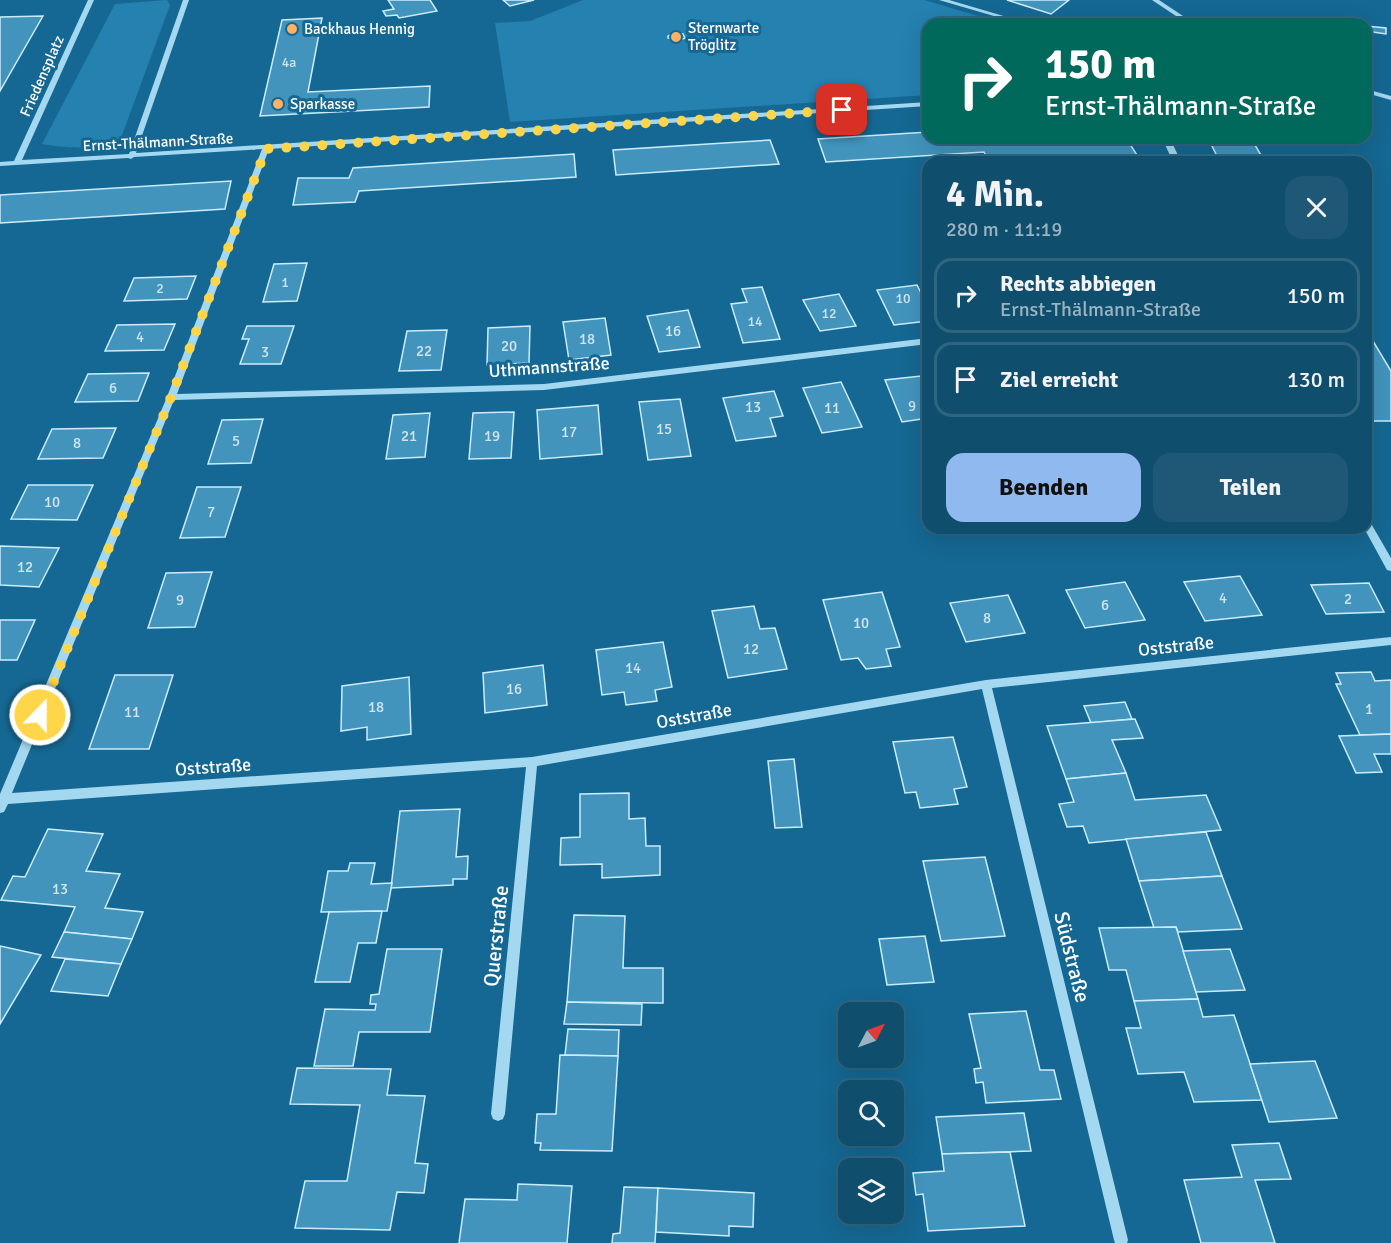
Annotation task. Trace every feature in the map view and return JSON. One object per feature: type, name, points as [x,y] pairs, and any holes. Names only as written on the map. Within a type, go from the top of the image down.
[{"type":"street","name":"Friedensplatz","points":[[17,163],[91,0]]},
{"type":"street","points":[[131,157],[186,0]]},
{"type":"street","points":[[942,0],[1006,18]]},
{"type":"street","points":[[1155,0],[1183,18]]},
{"type":"street","points":[[1372,93],[1391,98]]},
{"type":"street","name":"Ernst-Thälmann-Straße","points":[[0,164],[266,149],[922,104]]},
{"type":"street","points":[[2,802],[171,397],[266,149]]},
{"type":"street","name":"Uthmannstraße","points":[[171,397],[543,387],[922,342]]},
{"type":"street","points":[[1372,534],[1391,567]]},
{"type":"street","name":"Oststraße","points":[[2,802],[532,762],[986,684],[1391,641]]},
{"type":"street","name":"Südstraße","points":[[986,684],[1121,1240]]},
{"type":"street","name":"Querstraße","points":[[498,1114],[532,762]]},
{"type":"shaded area","points":[[167,0],[170,5],[121,138],[93,147],[61,147],[42,144],[115,4]]},
{"type":"shaded area","points":[[583,0],[924,0],[985,18],[922,18],[922,95],[510,122],[495,23],[530,21]]},
{"type":"building","points":[[388,0],[430,0],[437,11],[399,18],[397,15],[386,16],[383,11],[394,9]]},
{"type":"building","points":[[503,0],[534,0],[510,6]]},
{"type":"building","points":[[1007,0],[1069,0],[1051,14]]},
{"type":"building","points":[[43,16],[0,91],[0,17]]},
{"type":"building","points":[[322,18],[308,92],[430,86],[429,107],[260,116],[282,20]]},
{"type":"building","points":[[1372,27],[1386,28],[1386,34],[1372,32]]},
{"type":"building","name":"Sternwarte Tröglitz","points":[[675,33],[683,34],[685,38],[677,41],[668,38]]},
{"type":"building","points":[[922,132],[922,144],[1130,144],[1137,155],[986,156],[984,152],[826,162],[818,139]]},
{"type":"building","points":[[770,140],[779,164],[616,175],[613,150]]},
{"type":"building","points":[[1211,144],[1254,144],[1262,156],[1217,156]]},
{"type":"building","points":[[574,154],[576,177],[359,191],[355,202],[293,205],[298,178],[349,178],[353,168]]},
{"type":"building","points":[[231,181],[225,209],[0,223],[0,195]]},
{"type":"building","points":[[307,263],[297,301],[263,302],[274,264]]},
{"type":"building","points":[[196,276],[187,299],[124,301],[134,278]]},
{"type":"building","points":[[917,285],[922,295],[922,322],[894,325],[877,290]]},
{"type":"building","points":[[762,287],[780,339],[743,343],[731,304],[747,302],[742,289]]},
{"type":"building","points":[[839,294],[856,326],[820,331],[803,300]]},
{"type":"building","points":[[688,310],[700,347],[659,352],[647,316]]},
{"type":"building","points":[[605,318],[611,355],[569,360],[563,322]]},
{"type":"building","points":[[175,324],[164,350],[105,351],[117,325]]},
{"type":"building","points":[[247,326],[294,326],[281,364],[240,364],[249,339],[242,339]]},
{"type":"building","points":[[530,326],[529,363],[487,365],[488,328]]},
{"type":"building","points":[[447,330],[441,370],[399,371],[407,331]]},
{"type":"building","points":[[1372,339],[1391,371],[1391,421],[1372,421]]},
{"type":"building","points":[[149,373],[138,401],[75,402],[88,374]]},
{"type":"building","points":[[921,376],[922,419],[902,422],[885,380]]},
{"type":"building","points":[[841,382],[862,427],[822,433],[803,388]]},
{"type":"building","points":[[774,391],[783,416],[770,418],[776,436],[736,441],[723,398]]},
{"type":"building","points":[[680,399],[691,456],[648,460],[639,402]]},
{"type":"building","points":[[598,405],[602,454],[540,459],[537,410]]},
{"type":"building","points":[[514,412],[511,458],[469,459],[473,413]]},
{"type":"building","points":[[430,413],[425,457],[386,459],[393,415]]},
{"type":"building","points":[[263,419],[251,463],[208,464],[222,420]]},
{"type":"building","points":[[116,428],[103,458],[38,459],[52,429]]},
{"type":"building","points":[[28,485],[93,485],[77,520],[11,519]]},
{"type":"building","points":[[197,487],[241,487],[225,537],[180,538]]},
{"type":"building","points":[[0,546],[59,548],[39,587],[0,585]]},
{"type":"building","points":[[212,572],[195,627],[148,628],[166,573]]},
{"type":"building","points":[[1240,576],[1262,615],[1205,621],[1184,582]]},
{"type":"building","points":[[1125,582],[1145,620],[1085,628],[1066,590]]},
{"type":"building","points":[[1369,583],[1384,612],[1326,614],[1311,585]]},
{"type":"building","points":[[882,592],[900,647],[886,649],[891,666],[866,669],[858,658],[841,660],[823,600]]},
{"type":"building","points":[[1008,595],[1025,633],[966,642],[950,603]]},
{"type":"building","points":[[754,606],[760,629],[775,628],[787,669],[728,678],[712,611]]},
{"type":"building","points":[[0,620],[35,620],[17,660],[0,660]]},
{"type":"building","points":[[663,642],[672,687],[655,690],[657,701],[626,705],[624,692],[602,695],[596,650]]},
{"type":"building","points":[[543,665],[547,705],[485,713],[483,673]]},
{"type":"building","points":[[1371,672],[1375,681],[1391,680],[1391,734],[1360,735],[1336,684],[1341,684],[1336,673]]},
{"type":"building","points":[[115,675],[173,675],[149,749],[89,749]]},
{"type":"building","points":[[409,677],[411,734],[367,740],[367,727],[341,731],[342,686]]},
{"type":"building","points":[[1125,702],[1132,719],[1091,723],[1084,706]]},
{"type":"building","points":[[1135,719],[1143,738],[1112,740],[1126,773],[1066,779],[1047,726]]},
{"type":"building","points":[[1391,734],[1391,754],[1374,754],[1382,772],[1356,773],[1339,736]]},
{"type":"building","points":[[953,737],[967,787],[954,789],[958,804],[920,808],[916,792],[905,793],[893,742]]},
{"type":"building","points":[[794,759],[802,827],[775,828],[768,761]]},
{"type":"building","points":[[1126,773],[1135,800],[1206,795],[1221,830],[1089,843],[1083,826],[1067,827],[1059,804],[1074,802],[1066,779]]},
{"type":"building","points":[[629,793],[629,819],[645,818],[646,846],[660,846],[660,875],[602,878],[602,864],[560,865],[561,838],[580,837],[580,794]]},
{"type":"building","points":[[460,809],[456,857],[468,856],[467,879],[453,879],[453,885],[391,888],[400,811]]},
{"type":"building","points":[[48,829],[103,834],[86,871],[120,874],[105,908],[143,912],[132,939],[64,932],[75,907],[1,900],[13,876],[25,877]]},
{"type":"building","points":[[1206,832],[1222,876],[1139,881],[1126,839]]},
{"type":"building","points":[[985,857],[1005,936],[941,941],[923,861]]},
{"type":"building","points":[[350,863],[375,863],[371,884],[392,883],[387,911],[321,912],[328,871],[348,871]]},
{"type":"building","points":[[1222,876],[1242,929],[1178,932],[1176,927],[1154,928],[1139,881]]},
{"type":"building","points":[[382,911],[376,943],[358,943],[350,982],[315,982],[329,912]]},
{"type":"building","points":[[574,915],[625,916],[623,968],[663,968],[663,1003],[567,1002]]},
{"type":"building","points":[[1176,927],[1198,999],[1134,1001],[1126,970],[1109,970],[1099,928]]},
{"type":"building","points":[[64,932],[132,939],[121,964],[52,957]]},
{"type":"building","points":[[925,936],[934,982],[887,985],[879,939]]},
{"type":"building","points":[[0,946],[41,955],[0,1024]]},
{"type":"building","points":[[387,949],[442,949],[430,1032],[359,1032],[353,1066],[314,1066],[325,1009],[375,1010],[376,1004],[370,1004],[371,995],[379,994]]},
{"type":"building","points":[[1230,949],[1245,990],[1196,992],[1183,951]]},
{"type":"building","points":[[65,959],[121,964],[108,996],[51,991]]},
{"type":"building","points":[[1198,999],[1203,1017],[1234,1015],[1262,1100],[1194,1102],[1184,1072],[1138,1074],[1126,1028],[1141,1028],[1134,1001]]},
{"type":"building","points":[[567,1002],[642,1004],[641,1025],[564,1024]]},
{"type":"building","points":[[1026,1011],[1040,1070],[1054,1070],[1061,1099],[986,1103],[983,1082],[976,1083],[974,1069],[981,1068],[969,1014]]},
{"type":"building","points":[[568,1029],[619,1030],[618,1056],[565,1055]]},
{"type":"building","points":[[560,1055],[618,1056],[612,1151],[540,1150],[541,1143],[535,1143],[537,1114],[556,1114]]},
{"type":"building","points":[[1315,1061],[1337,1118],[1269,1122],[1250,1064]]},
{"type":"building","points":[[297,1068],[391,1069],[387,1095],[425,1096],[415,1163],[428,1164],[424,1193],[397,1192],[390,1230],[295,1228],[305,1181],[347,1181],[360,1105],[290,1104]]},
{"type":"building","points":[[1024,1113],[1031,1151],[942,1154],[936,1117]]},
{"type":"building","points":[[1279,1143],[1291,1179],[1255,1180],[1275,1243],[1201,1243],[1184,1180],[1242,1177],[1232,1145]]},
{"type":"building","points":[[1010,1152],[1025,1226],[928,1231],[923,1194],[916,1195],[913,1173],[944,1171],[942,1154]]},
{"type":"building","points":[[518,1184],[572,1186],[567,1243],[459,1243],[465,1199],[517,1200]]},
{"type":"building","points":[[624,1187],[658,1188],[655,1243],[612,1243],[613,1234],[620,1233]]},
{"type":"building","points":[[658,1188],[754,1193],[753,1227],[729,1226],[729,1236],[656,1232]]},
{"type":"place","name":"Backhaus Hennig","points":[[292,29]]},
{"type":"place","name":"Sternwarte Tröglitz","points":[[676,37]]},
{"type":"place","name":"Sparkasse","points":[[278,104]]},
{"type":"route","points":[[40,715],[171,397],[266,149],[842,110]]}]
